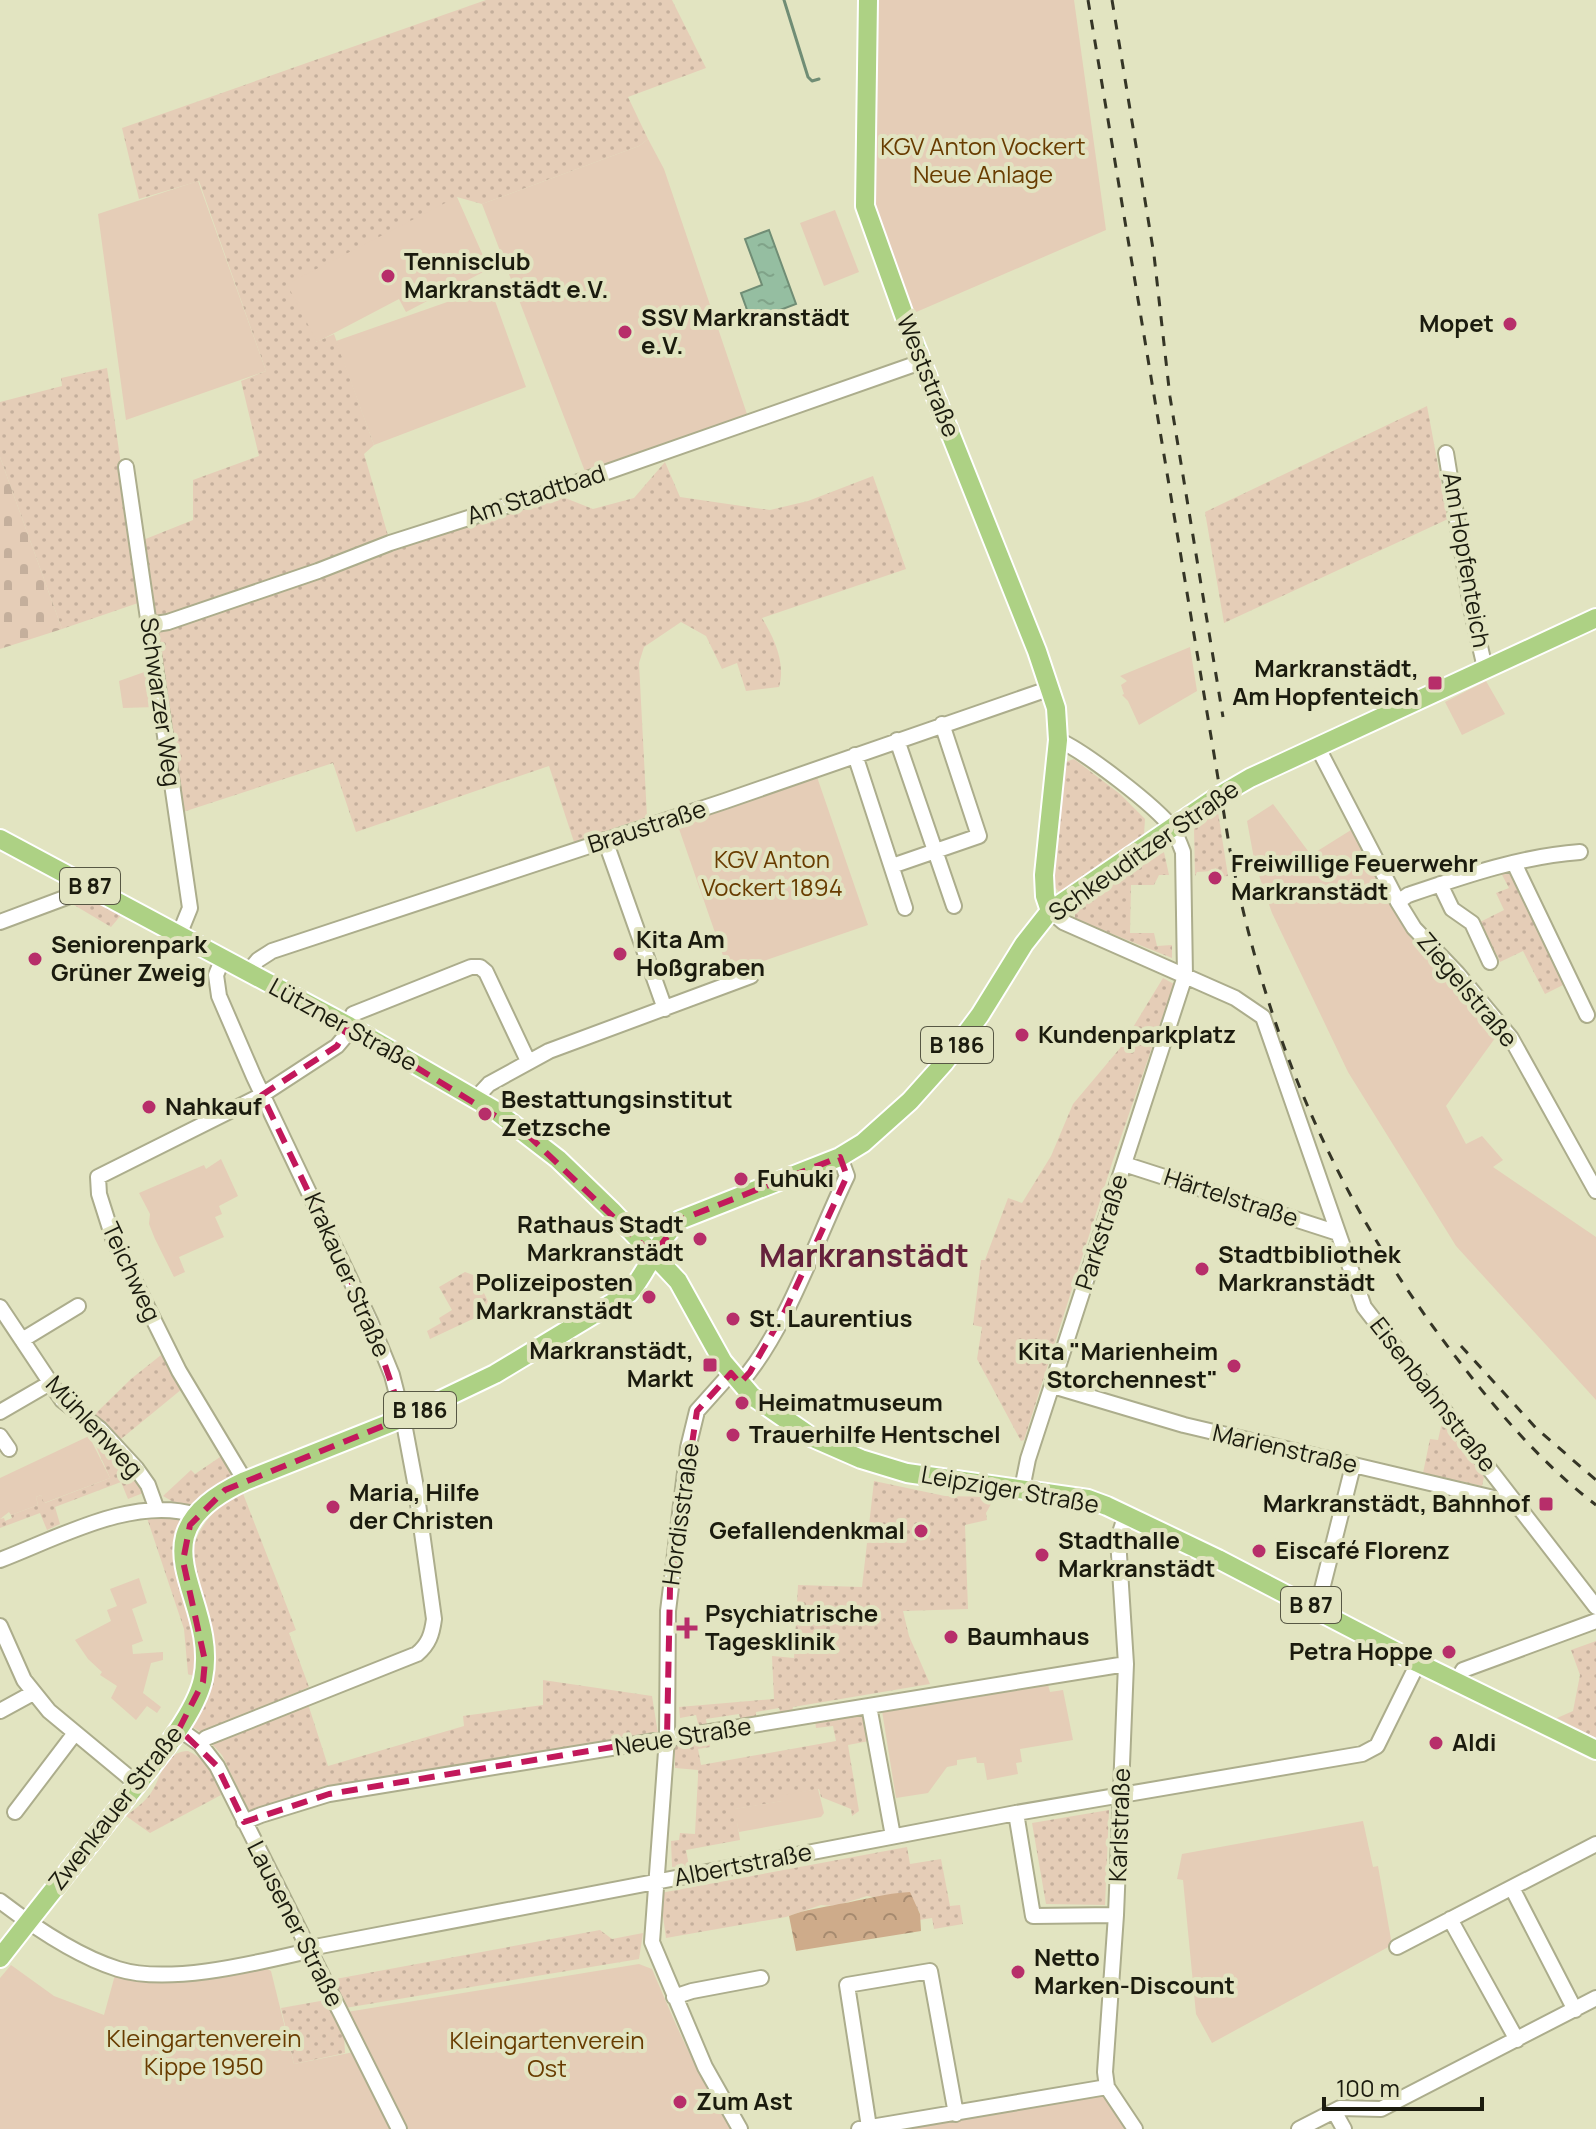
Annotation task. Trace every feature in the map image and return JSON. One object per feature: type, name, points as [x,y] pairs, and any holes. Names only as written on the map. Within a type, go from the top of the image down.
[{"type":"main road","name":"Weststraße","points":[[868,0],[865,206],[921,362],[1051,688],[1056,708],[1058,740],[1044,875],[1045,896],[1050,911]]},
{"type":"main road","name":"Schkeuditzer Straße","points":[[653,1255],[663,1235],[680,1220],[840,1157],[863,1143],[910,1101],[944,1063],[980,1015],[1024,944],[1050,911],[1234,787],[1596,618]]},
{"type":"main road","name":"Lützner Straße","points":[[0,839],[349,1026],[476,1098],[558,1159],[653,1255]]},
{"type":"main road","name":"Zwenkauer Straße","points":[[0,1958],[179,1729],[203,1682],[205,1661],[182,1551],[185,1535],[196,1515],[225,1490],[403,1418],[495,1374],[615,1304],[637,1283],[653,1255]]},
{"type":"main road","name":"Leipziger Straße","points":[[653,1255],[678,1281],[736,1378],[757,1401],[813,1438],[861,1459],[907,1473],[1088,1499],[1126,1514],[1596,1750]]},
{"type":"street","name":"Am Stadtbad","points":[[150,625],[168,622],[390,543],[562,488],[921,362]]},
{"type":"street","name":"Am Hopfenteich","points":[[1446,453],[1472,612],[1485,668]]},
{"type":"street","name":"Schwarzer Weg","points":[[126,467],[190,908],[179,935]]},
{"type":"street","name":"Braustraße","points":[[248,972],[258,960],[272,951],[1051,688]]},
{"type":"street","points":[[892,866],[979,836],[942,724]]},
{"type":"street","points":[[897,740],[954,906]]},
{"type":"street","points":[[1058,740],[1083,753],[1163,817],[1173,829]]},
{"type":"street","name":"Ziegelstraße","points":[[1317,746],[1414,928],[1457,973],[1511,1038],[1596,1191]]},
{"type":"street","points":[[855,755],[905,908]]},
{"type":"street","name":"Parkstraße","points":[[1022,1489],[1028,1459],[1185,976],[1183,852],[1173,829]]},
{"type":"street","points":[[605,840],[665,1009]]},
{"type":"street","points":[[1398,902],[1408,895],[1440,884],[1514,863],[1547,854],[1580,852]]},
{"type":"street","points":[[1514,863],[1587,1015]]},
{"type":"street","points":[[0,922],[67,897],[76,891],[81,882]]},
{"type":"street","points":[[1440,884],[1452,909],[1472,923],[1490,962]]},
{"type":"street","name":"Eisenbahnstraße","points":[[1050,911],[1063,922],[1235,998],[1263,1017],[1364,1307],[1596,1607]]},
{"type":"street","name":"Krakauer Straße","points":[[200,1744],[206,1738],[417,1654],[425,1647],[433,1630],[429,1584],[403,1418],[392,1375],[370,1321],[262,1095],[219,996],[216,975],[223,958]]},
{"type":"street","name":"Teichweg","points":[[245,1481],[164,1342],[113,1238],[97,1184],[98,1177],[262,1095],[337,1046],[348,1033],[353,1014],[471,967],[480,967],[486,972],[528,1061]]},
{"type":"street","points":[[476,1098],[489,1084],[528,1061],[751,976]]},
{"type":"street","name":"Hordisstraße","points":[[740,2129],[705,2067],[652,1942],[667,1738],[667,1624],[688,1448],[697,1411],[736,1378],[750,1372],[785,1311],[847,1176],[840,1157]]},
{"type":"street","name":"Härtelstraße","points":[[1124,1164],[1338,1233]]},
{"type":"street","points":[[22,1340],[78,1306]]},
{"type":"street","name":"Mühlenweg","points":[[0,1307],[62,1400],[100,1429],[136,1468],[148,1485],[157,1510]]},
{"type":"street","points":[[0,1412],[50,1383]]},
{"type":"street","name":"Marienstraße","points":[[1053,1386],[1184,1425],[1519,1504]]},
{"type":"street","points":[[0,1436],[9,1449]]},
{"type":"street","points":[[1317,1609],[1353,1466]]},
{"type":"street","points":[[0,1560],[132,1511],[181,1510],[196,1515]]},
{"type":"street","name":"Karlstraße","points":[[1107,2087],[1105,2072],[1116,1915],[1126,1664],[1118,1539],[1126,1514]]},
{"type":"street","points":[[1457,1681],[1463,1670],[1596,1621]]},
{"type":"street","points":[[0,1626],[16,1664],[33,1693],[49,1711],[137,1784]]},
{"type":"street","name":"Albertstraße","points":[[0,1901],[97,1961],[120,1970],[149,1974],[230,1967],[374,1935],[655,1881],[1016,1813],[1372,1751],[1418,1663]]},
{"type":"street","name":"Neue Straße","points":[[244,1822],[329,1794],[1126,1664]]},
{"type":"street","points":[[0,1711],[33,1693]]},
{"type":"street","points":[[869,1706],[893,1836]]},
{"type":"street","name":"Lausener Straße","points":[[179,1729],[200,1744],[217,1766],[399,2129]]},
{"type":"street","points":[[15,1812],[75,1733]]},
{"type":"street","points":[[1016,1813],[1033,1916],[1116,1915]]},
{"type":"street","points":[[1397,1947],[1596,1844]]},
{"type":"street","points":[[1512,1888],[1575,2010]]},
{"type":"street","points":[[1450,1919],[1517,2040]]},
{"type":"street","points":[[956,2114],[930,1971],[842,1985],[864,2128],[956,2114],[1107,2087],[1135,2129]]},
{"type":"street","points":[[674,1997],[761,1978]]},
{"type":"street","points":[[1299,2129],[1340,2108],[1381,2109],[1596,1998]]},
{"type":"street","points":[[1334,2111],[1344,2129]]},
{"type":"highlighted area","points":[[349,1026],[531,1138],[653,1255],[680,1220],[840,1157],[847,1176],[785,1311],[750,1372],[740,1383],[731,1373],[697,1411],[670,1588],[667,1738],[329,1794],[244,1822],[217,1766],[179,1729],[203,1682],[205,1661],[183,1561],[190,1525],[225,1490],[403,1418],[370,1321],[262,1095],[337,1046]]},
{"type":"green space","points":[[486,0],[672,0],[706,68],[628,97],[648,139],[639,146],[482,204],[457,197],[316,342],[334,334],[374,445],[364,454],[390,542],[550,492],[593,509],[634,498],[665,462],[680,497],[770,510],[808,501],[873,476],[906,569],[762,618],[780,660],[779,687],[746,691],[737,663],[722,669],[706,636],[681,622],[644,647],[639,663],[647,817],[574,842],[549,766],[356,832],[333,763],[183,812],[143,540],[193,520],[193,480],[259,456],[241,381],[266,371],[199,181],[139,199],[122,128]]},
{"type":"green space","name":"KGV Anton Vockert Neue Anlage","points":[[876,0],[1074,0],[1106,230],[914,313],[870,200]]},
{"type":"green space","name":"SSV Markranstädt e.V.","points":[[648,139],[664,169],[748,417],[586,474],[482,204],[639,146]]},
{"type":"green space","points":[[198,181],[266,371],[126,420],[98,214]]},
{"type":"green space","name":"Tennisclub Markranstädt e.V.","points":[[457,197],[489,269],[406,312],[399,299],[317,342],[287,284]]},
{"type":"green space","points":[[835,210],[859,272],[824,286],[800,223]]},
{"type":"green space","points":[[490,287],[526,387],[374,445],[336,341]]},
{"type":"green space","points":[[107,368],[141,602],[62,629],[0,457],[0,402],[62,386],[61,378]]},
{"type":"green space","points":[[1427,406],[1448,519],[1224,623],[1205,512]]},
{"type":"green space","points":[[0,457],[62,629],[0,649]]},
{"type":"green space","points":[[1190,647],[1197,691],[1139,725],[1122,695],[1121,685],[1127,681],[1120,676]]},
{"type":"green space","points":[[150,670],[156,707],[123,708],[119,681]]},
{"type":"green space","points":[[1486,681],[1505,714],[1462,735],[1445,702]]},
{"type":"green space","points":[[1074,759],[1120,794],[1145,819],[1144,835],[1060,893],[1052,884],[1062,763]]},
{"type":"green space","name":"KGV Anton Vockert 1894","points":[[816,774],[868,925],[729,973],[677,823]]},
{"type":"green space","points":[[1273,804],[1311,855],[1351,830],[1410,937],[1498,1034],[1446,1106],[1466,1144],[1482,1136],[1503,1160],[1493,1167],[1596,1237],[1596,1400],[1456,1246],[1348,1072],[1272,913],[1255,864],[1247,821]]},
{"type":"green space","points":[[1218,812],[1228,876],[1218,877],[1216,868],[1197,872],[1195,876],[1194,829]]},
{"type":"green space","points":[[1164,852],[1169,875],[1159,875],[1154,885],[1131,885],[1130,933],[1154,933],[1157,946],[1172,945],[1172,958],[1075,919],[1075,908]]},
{"type":"green space","points":[[1512,871],[1567,983],[1545,994],[1523,951],[1500,962],[1497,955],[1492,953],[1478,923],[1504,910],[1496,893],[1509,888],[1501,873]]},
{"type":"green space","points":[[86,896],[122,914],[111,927],[69,902]]},
{"type":"green space","points":[[1163,978],[1174,984],[1113,1160],[1024,1440],[1021,1441],[977,1359],[982,1327],[973,1325],[981,1260],[985,1260],[1008,1198],[1022,1203],[1051,1156],[1073,1104],[1121,1047]]},
{"type":"green space","points":[[221,1159],[238,1196],[219,1206],[222,1214],[215,1217],[224,1237],[179,1257],[185,1272],[174,1277],[155,1239],[149,1224],[150,1214],[139,1193],[204,1165],[206,1169]]},
{"type":"green space","points":[[465,1272],[476,1276],[492,1310],[430,1339],[427,1331],[441,1323],[439,1318],[452,1310],[439,1287]]},
{"type":"green space","points":[[161,1355],[182,1389],[121,1439],[93,1416]]},
{"type":"green space","points":[[1442,1422],[1484,1477],[1482,1486],[1423,1473],[1430,1439],[1438,1440]]},
{"type":"green space","points":[[89,1436],[110,1478],[44,1503],[41,1495],[36,1497],[38,1505],[11,1515],[9,1512],[0,1519],[0,1478]]},
{"type":"green space","points":[[97,1440],[137,1478],[143,1493],[128,1499],[121,1482],[55,1507],[60,1524],[47,1530],[40,1513],[0,1528],[0,1519],[4,1518],[5,1521],[12,1518],[11,1515],[38,1505],[36,1497],[41,1495],[45,1503],[110,1478],[94,1442]]},
{"type":"green space","points":[[223,1455],[245,1481],[196,1515],[163,1496],[191,1470],[195,1474]]},
{"type":"green space","points":[[874,1481],[945,1496],[995,1497],[986,1513],[987,1520],[965,1525],[968,1609],[903,1611],[909,1636],[930,1684],[793,1707],[792,1711],[781,1714],[779,1708],[756,1712],[756,1718],[741,1721],[739,1714],[706,1719],[707,1726],[699,1727],[696,1715],[680,1718],[679,1707],[774,1699],[772,1656],[794,1658],[798,1585],[862,1587]]},
{"type":"green space","points":[[242,1491],[296,1630],[289,1633],[309,1687],[202,1733],[191,1726],[199,1712],[192,1551],[211,1516]]},
{"type":"green space","points":[[168,1515],[179,1519],[181,1529],[197,1640],[197,1677],[188,1674],[184,1629],[147,1518]]},
{"type":"green space","points":[[139,1578],[147,1603],[132,1609],[143,1641],[132,1645],[133,1654],[163,1652],[163,1660],[151,1663],[143,1693],[161,1707],[157,1713],[147,1706],[136,1720],[111,1698],[117,1686],[100,1675],[102,1672],[75,1640],[111,1621],[107,1610],[117,1606],[110,1589]]},
{"type":"green space","points":[[1596,1641],[1596,1738],[1557,1718],[1573,1711],[1580,1675],[1571,1650]]},
{"type":"green space","points":[[543,1680],[652,1696],[658,1734],[334,1786],[250,1813],[222,1755],[212,1744],[308,1704],[328,1766],[464,1726],[463,1716],[543,1705]]},
{"type":"green space","points":[[1048,1685],[1050,1692],[1063,1690],[1073,1740],[1020,1749],[1022,1762],[1016,1763],[1018,1774],[987,1780],[984,1763],[977,1763],[976,1757],[957,1760],[957,1765],[947,1767],[928,1793],[896,1798],[882,1711]]},
{"type":"green space","points":[[864,1714],[869,1741],[848,1745],[859,1811],[852,1816],[851,1809],[821,1797],[819,1789],[782,1796],[783,1801],[735,1809],[740,1840],[686,1850],[689,1866],[672,1867],[671,1841],[679,1840],[680,1833],[695,1834],[698,1776],[698,1770],[675,1768],[675,1745],[709,1740],[710,1747],[698,1749],[701,1765],[836,1741],[833,1726],[816,1728],[815,1720]]},
{"type":"green space","points":[[188,1751],[205,1764],[221,1795],[150,1833],[126,1816],[147,1798],[167,1762],[179,1753]]},
{"type":"green space","points":[[818,1789],[824,1813],[821,1817],[739,1832],[734,1809],[782,1801],[782,1795]]},
{"type":"green space","points":[[1109,1810],[1105,1905],[1046,1904],[1032,1823]]},
{"type":"green space","points":[[1363,1821],[1373,1867],[1378,1866],[1392,1945],[1212,2043],[1196,2014],[1183,1880],[1177,1879],[1182,1854]]},
{"type":"green space","points":[[907,1847],[910,1864],[941,1859],[950,1906],[960,1905],[963,1924],[934,1929],[932,1918],[919,1920],[920,1913],[915,1905],[867,1896],[835,1906],[821,1905],[786,1917],[666,1938],[661,1902],[655,1894]]},
{"type":"green space","points":[[910,1892],[920,1914],[921,1931],[796,1951],[789,1916]]},
{"type":"green space","points":[[600,1930],[612,1939],[643,1933],[639,1959],[345,2008],[330,1980]]},
{"type":"green space","name":"Kleingartenverein Ost","points":[[639,1964],[652,1969],[699,2071],[734,2129],[405,2129],[347,2012]]},
{"type":"green space","name":"Kleingartenverein Kippe 1950","points":[[11,1965],[54,1996],[104,2015],[115,1975],[264,1967],[271,1971],[294,2064],[354,2052],[395,2129],[0,2129],[0,1978]]},
{"type":"green space","points":[[326,2000],[344,2034],[345,2053],[294,2064],[281,2008]]},
{"type":"green space","points":[[1104,2093],[1127,2129],[895,2129]]},
{"type":"water","points":[[769,230],[796,304],[751,321],[741,293],[762,285],[745,239]]},
{"type":"waterway","points":[[784,0],[808,77],[812,81],[819,79]]},
{"type":"railway","points":[[1088,0],[1230,850],[1265,990],[1314,1122],[1380,1247],[1419,1307],[1492,1403],[1541,1457],[1596,1505]]},
{"type":"railway","points":[[1112,0],[1154,255],[1170,397],[1223,717]]},
{"type":"railway","points":[[1461,1346],[1536,1428],[1596,1480]]},
{"type":"place","name":"Tennisclub Markranstädt e.V.","points":[[388,276]]},
{"type":"place","name":"Mopet","points":[[1510,324]]},
{"type":"place","name":"SSV Markranstädt e.V.","points":[[625,332]]},
{"type":"place","name":"Markranstädt, Am Hopfenteich","points":[[1435,683]]},
{"type":"place","name":"Freiwillige Feuerwehr Markranstädt","points":[[1215,878]]},
{"type":"place","name":"Kita Am Hoßgraben","points":[[620,954]]},
{"type":"place","name":"Seniorenpark Grüner Zweig","points":[[35,959]]},
{"type":"place","name":"Kundenparkplatz","points":[[1022,1035]]},
{"type":"place","name":"Nahkauf","points":[[149,1107]]},
{"type":"place","name":"Bestattungsinstitut Zetzsche","points":[[485,1114]]},
{"type":"place","name":"Fuhuki","points":[[741,1179]]},
{"type":"place","name":"Rathaus Stadt Markranstädt","points":[[700,1239]]},
{"type":"place","name":"Stadtbibliothek Markranstädt","points":[[1202,1269]]},
{"type":"place","name":"Polizeiposten Markranstädt","points":[[649,1297]]},
{"type":"place","name":"St. Laurentius","points":[[733,1319]]},
{"type":"place","name":"Markranstädt, Markt","points":[[710,1365]]},
{"type":"place","name":"Kita \"Marienheim Storchennest\"","points":[[1234,1366]]},
{"type":"place","name":"Heimatmuseum","points":[[742,1403]]},
{"type":"place","name":"Trauerhilfe Hentschel","points":[[733,1435]]},
{"type":"place","name":"Markranstädt, Bahnhof","points":[[1546,1504]]},
{"type":"place","name":"Maria, Hilfe der Christen","points":[[333,1507]]},
{"type":"place","name":"Gefallendenkmal","points":[[921,1531]]},
{"type":"place","name":"Eiscafé Florenz","points":[[1259,1551]]},
{"type":"place","name":"Stadthalle Markranstädt","points":[[1042,1555]]},
{"type":"place","name":"Psychiatrische Tagesklinik","points":[[687,1628]]},
{"type":"place","name":"Baumhaus","points":[[951,1637]]},
{"type":"place","name":"Petra Hoppe","points":[[1449,1652]]},
{"type":"place","name":"Aldi","points":[[1436,1743]]},
{"type":"place","name":"Netto Marken-Discount","points":[[1018,1972]]},
{"type":"place","name":"Zum Ast","points":[[680,2102]]},
{"type":"district","name":"Markranstädt","points":[[864,1256]]}]
